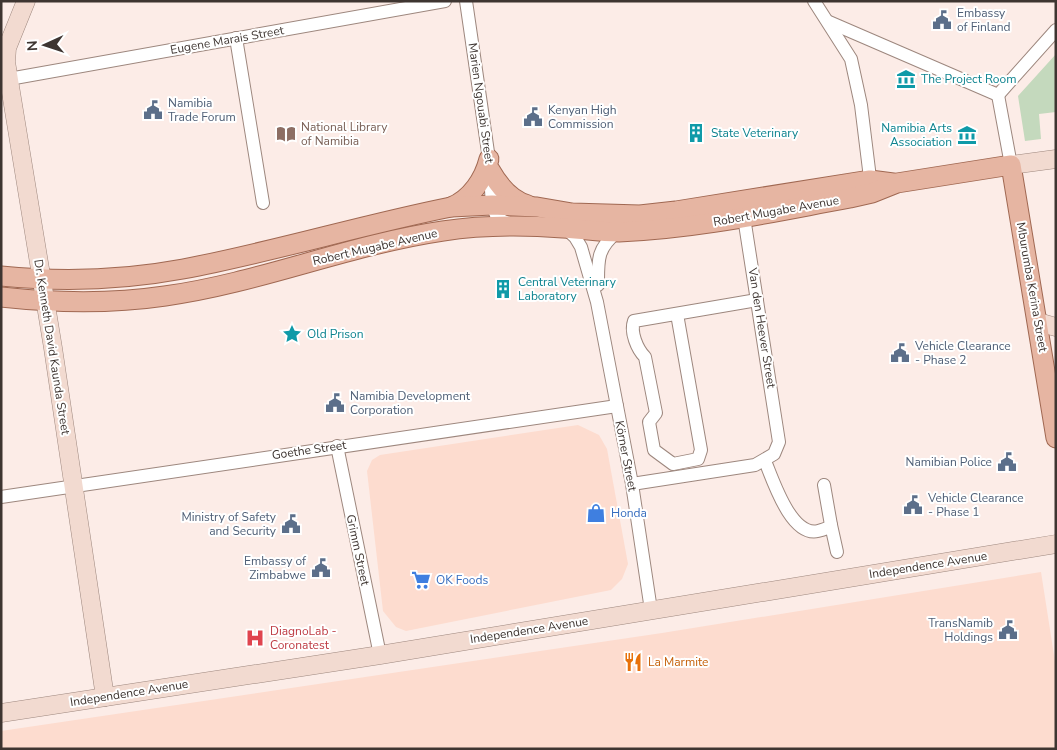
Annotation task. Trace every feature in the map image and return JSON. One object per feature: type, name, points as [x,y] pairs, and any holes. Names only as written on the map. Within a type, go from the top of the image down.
[{"type":"main road","name":"Dr. Kenneth David Kaunda Street","points":[[26,1],[7,48],[9,78],[105,697]]},
{"type":"main road","name":"Robert Mugabe Avenue","points":[[1,297],[44,302],[123,301],[166,296],[205,288],[407,237],[497,226],[617,232],[674,228],[743,209],[871,186],[1056,159]]},
{"type":"main road","points":[[451,207],[464,198],[483,178],[490,164]]},
{"type":"main road","points":[[490,164],[498,182],[517,202],[537,207]]},
{"type":"main road","name":"Mburumba Kerina Street","points":[[1011,166],[1047,325],[1056,438]]},
{"type":"main road","name":"Robert Mugabe Avenue","points":[[1,276],[41,280],[140,275],[182,269],[451,207],[492,205],[537,207],[572,213],[640,215],[743,209]]},
{"type":"main road","name":"Independence Avenue","points":[[1,713],[380,655],[1056,544]]},
{"type":"street","name":"Eugene Marais Street","points":[[9,78],[444,1]]},
{"type":"street","name":"Marien Ngouabi Street","points":[[466,1],[490,164],[492,205]]},
{"type":"street","points":[[814,1],[851,59],[861,104],[871,186]]},
{"type":"street","points":[[829,22],[998,95]]},
{"type":"street","points":[[998,95],[1056,30]]},
{"type":"street","points":[[236,38],[262,203]]},
{"type":"street","points":[[998,95],[1011,166]]},
{"type":"street","points":[[492,205],[496,215],[504,221],[519,226]]},
{"type":"street","name":"Van den Heever Street","points":[[743,209],[780,442],[769,457]]},
{"type":"street","name":"Körner Street","points":[[564,228],[575,237],[581,247],[597,302],[632,484],[651,610]]},
{"type":"street","name":"Körner Street","points":[[597,302],[600,249],[617,232]]},
{"type":"street","points":[[677,314],[702,450],[698,459],[673,464],[654,450],[649,422],[656,413],[645,358],[638,351],[633,325],[634,321],[757,300]]},
{"type":"street","name":"Goethe Street","points":[[1,497],[617,406]]},
{"type":"street","name":"Grimm Street","points":[[336,446],[380,655]]},
{"type":"street","points":[[632,484],[755,464],[769,457],[785,508],[801,528],[812,532],[828,529],[831,525]]},
{"type":"street","points":[[824,485],[838,552]]},
{"type":"shaded area","points":[[578,425],[599,435],[607,449],[628,564],[622,579],[611,590],[406,631],[396,627],[383,611],[367,471],[372,460],[380,455]]},
{"type":"shaded area","points":[[1041,572],[1056,668],[1056,749],[1,749],[1,731],[662,633]]},
{"type":"green space","points":[[1056,54],[1056,112],[1039,114],[1041,139],[1025,141],[1018,96]]},
{"type":"place","name":"Embassy of Finland","points":[[942,20]]},
{"type":"place","name":"The Project Room","points":[[906,79]]},
{"type":"place","name":"Namibia Trade Forum","points":[[153,110]]},
{"type":"place","name":"Kenyan High Commission","points":[[533,117]]},
{"type":"place","name":"State Veterinary","points":[[696,133]]},
{"type":"place","name":"National Library of Namibia","points":[[286,134]]},
{"type":"place","name":"Namibia Arts Association","points":[[967,135]]},
{"type":"place","name":"Central Veterinary Laboratory","points":[[503,289]]},
{"type":"place","name":"Old Prison","points":[[292,334]]},
{"type":"place","name":"Vehicle Clearance - Phase 2","points":[[900,353]]},
{"type":"place","name":"Namibia Development Corporation","points":[[335,403]]},
{"type":"place","name":"Namibian Police","points":[[1007,462]]},
{"type":"place","name":"Vehicle Clearance - Phase 1","points":[[913,505]]},
{"type":"place","name":"Honda","points":[[596,513]]},
{"type":"place","name":"Ministry of Safety and Security","points":[[291,524]]},
{"type":"place","name":"Embassy of Zimbabwe","points":[[321,568]]},
{"type":"place","name":"OK Foods","points":[[421,580]]},
{"type":"place","name":"TransNamib Holdings","points":[[1008,630]]},
{"type":"place","name":"DiagnoLab - Coronatest","points":[[255,638]]},
{"type":"place","name":"La Marmite","points":[[633,662]]}]
